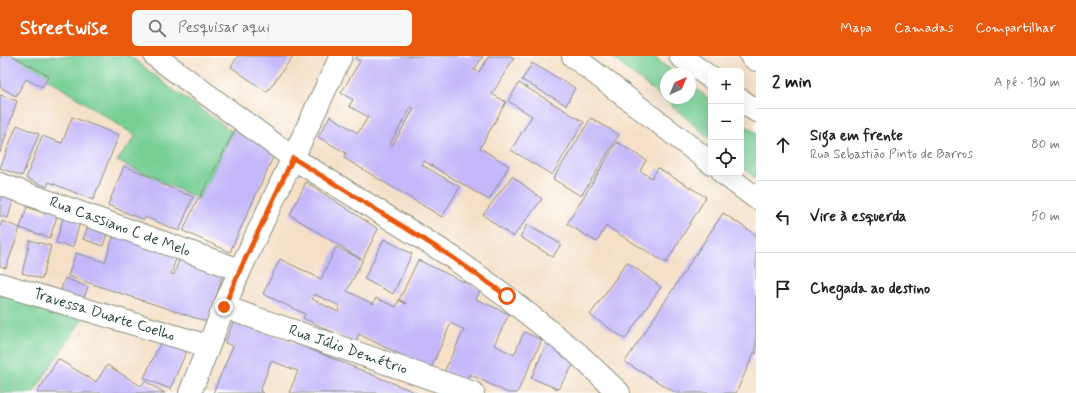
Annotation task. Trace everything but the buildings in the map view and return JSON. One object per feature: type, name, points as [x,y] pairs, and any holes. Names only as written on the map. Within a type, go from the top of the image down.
[{"type":"main road","points":[[155,56],[293,158],[452,257],[507,296],[578,353],[619,393]]},
{"type":"main road","points":[[191,393],[208,346],[240,270],[341,56]]},
{"type":"main road","points":[[573,56],[708,161]]},
{"type":"main road","points":[[680,56],[708,76]]},
{"type":"main road","points":[[751,56],[756,60]]},
{"type":"main road","points":[[744,102],[756,111]]},
{"type":"main road","points":[[727,176],[756,198]]},
{"type":"main road","name":"Rua Cassiano C de Melo","points":[[0,184],[240,270]]},
{"type":"main road","name":"Travessa Duarte Coelho","points":[[0,284],[208,346]]},
{"type":"main road","name":"Rua Júlio Demétrio","points":[[224,307],[473,393]]},
{"type":"green space","points":[[12,56],[130,56],[172,89],[233,132],[199,199],[117,161],[136,136]]},
{"type":"green space","points":[[610,56],[652,56],[669,68],[660,68],[660,96]]},
{"type":"green space","points":[[696,89],[708,98],[708,137],[670,104],[696,104]]},
{"type":"green space","points":[[744,124],[756,133],[756,179],[744,169]]},
{"type":"green space","points":[[0,291],[85,315],[33,393],[0,393]]},
{"type":"route","points":[[224,307],[293,158],[452,257],[507,296]]}]
